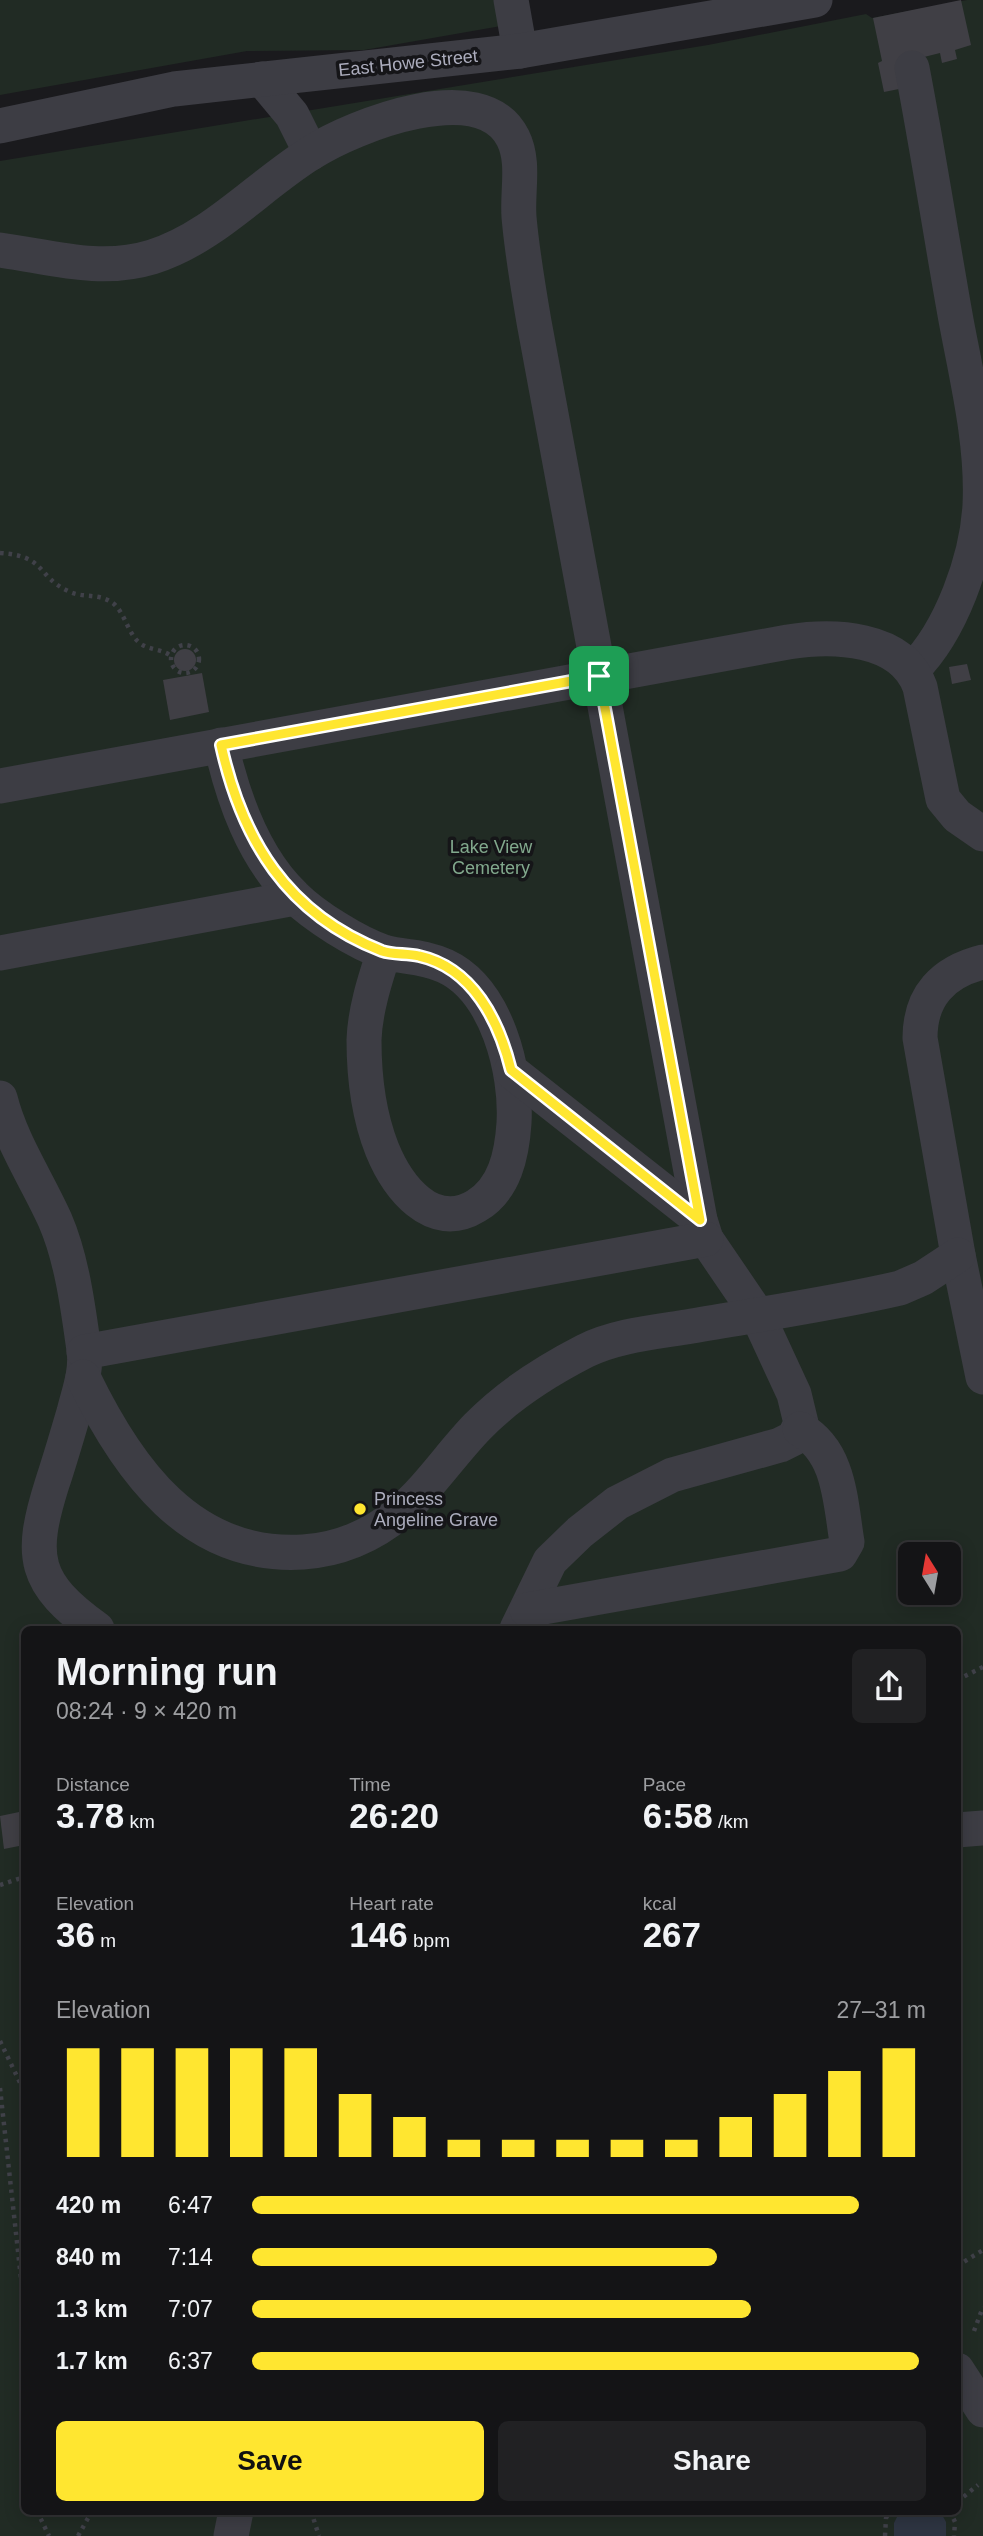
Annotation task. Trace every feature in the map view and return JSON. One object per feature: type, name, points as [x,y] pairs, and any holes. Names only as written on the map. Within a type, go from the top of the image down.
[{"type":"street","points":[[511,0],[520,51]]},
{"type":"street","name":"East Howe Street","points":[[0,125],[174,89],[520,51],[679,12],[815,0]]},
{"type":"street","points":[[912,68],[967,380],[980,489],[977,526],[957,597],[932,648],[913,669]]},
{"type":"street","points":[[262,79],[292,115],[311,153]]},
{"type":"street","points":[[0,250],[95,265],[152,257],[209,228],[311,153],[375,124],[416,112],[457,107],[472,108],[493,116],[506,126],[519,156],[519,208],[524,262],[703,1229]]},
{"type":"street","points":[[0,786],[599,676],[828,637],[850,639],[879,649],[913,669],[920,687],[943,799],[957,816],[983,834]]},
{"type":"street","points":[[221,745],[230,779],[256,845],[281,883],[295,898],[354,938],[384,952],[418,956],[449,967],[478,995],[500,1032],[511,1070],[514,1103],[512,1146],[500,1181],[483,1201],[467,1210],[444,1214],[425,1208],[401,1182],[382,1149],[369,1100],[365,1060],[366,1019],[384,952]]},
{"type":"street","points":[[0,953],[295,898]]},
{"type":"street","points":[[983,962],[960,969],[940,982],[926,1002],[920,1026],[922,1053],[958,1255],[983,1377]]},
{"type":"street","points":[[511,1070],[703,1229],[757,1314],[801,1417],[800,1429],[794,1438],[780,1445],[672,1475],[617,1503],[580,1532],[550,1561],[522,1620]]},
{"type":"street","points":[[0,1098],[19,1151],[60,1234],[69,1267],[84,1364],[123,1449],[158,1494],[182,1514],[224,1540],[276,1552],[313,1551],[356,1540],[398,1515],[489,1416],[524,1388],[599,1345],[900,1288],[923,1278],[958,1255]]},
{"type":"street","points":[[84,1364],[703,1229]]},
{"type":"street","points":[[84,1364],[42,1517],[38,1555],[42,1570],[59,1598],[93,1626]]},
{"type":"street","points":[[522,1620],[840,1554],[847,1542],[835,1475],[820,1443],[800,1429]]},
{"type":"street","points":[[961,1830],[983,1828]]},
{"type":"street","points":[[231,2536],[235,2515]]},
{"type":"path","points":[[0,554],[27,557],[70,593],[92,594],[111,602],[120,610],[141,644],[166,652],[171,656],[173,668],[182,674],[193,672],[199,662],[197,651],[188,645],[177,647],[171,656]]},
{"type":"path","points":[[961,1676],[983,1667]]},
{"type":"path","points":[[0,1885],[21,1878]]},
{"type":"path","points":[[0,2041],[21,2085]]},
{"type":"path","points":[[0,2088],[21,2279]]},
{"type":"path","points":[[961,2264],[983,2250]]},
{"type":"path","points":[[974,2331],[983,2307]]},
{"type":"path","points":[[961,2499],[978,2485]]},
{"type":"path","points":[[39,2515],[49,2536]]},
{"type":"path","points":[[78,2536],[90,2515]]},
{"type":"path","points":[[312,2515],[319,2536]]},
{"type":"path","points":[[885,2536],[888,2515]]},
{"type":"path","points":[[952,2515],[955,2522],[954,2536]]},
{"type":"green space","points":[[0,0],[496,0],[501,26],[364,50],[247,51],[0,95]]},
{"type":"green space","name":"Lake View Cemetery","points":[[967,0],[983,0],[983,2536],[0,2536],[0,161],[708,45],[866,14],[872,18]]},
{"type":"water","points":[[898,2515],[942,2515],[946,2522],[946,2536],[894,2536],[894,2523]]},
{"type":"building","points":[[961,0],[971,45],[955,50],[957,59],[942,63],[940,53],[912,60],[909,87],[884,92],[878,63],[882,61],[873,18]]},
{"type":"building","points":[[185,649],[193,652],[196,660],[193,668],[185,671],[177,668],[174,660],[177,652]]},
{"type":"building","points":[[967,664],[971,680],[952,684],[949,667]]},
{"type":"building","points":[[202,673],[209,712],[170,720],[163,680]]},
{"type":"building","points":[[21,1812],[21,1846],[4,1849],[0,1816]]},
{"type":"place","name":"Princess Angeline Grave","points":[[360,1509]]},
{"type":"route","points":[[599,676],[650,948],[700,1220],[511,1070],[500,1032],[478,995],[463,978],[449,967],[434,961],[384,952],[354,938],[295,898],[267,864],[256,845],[238,802],[221,745],[599,676]]}]
